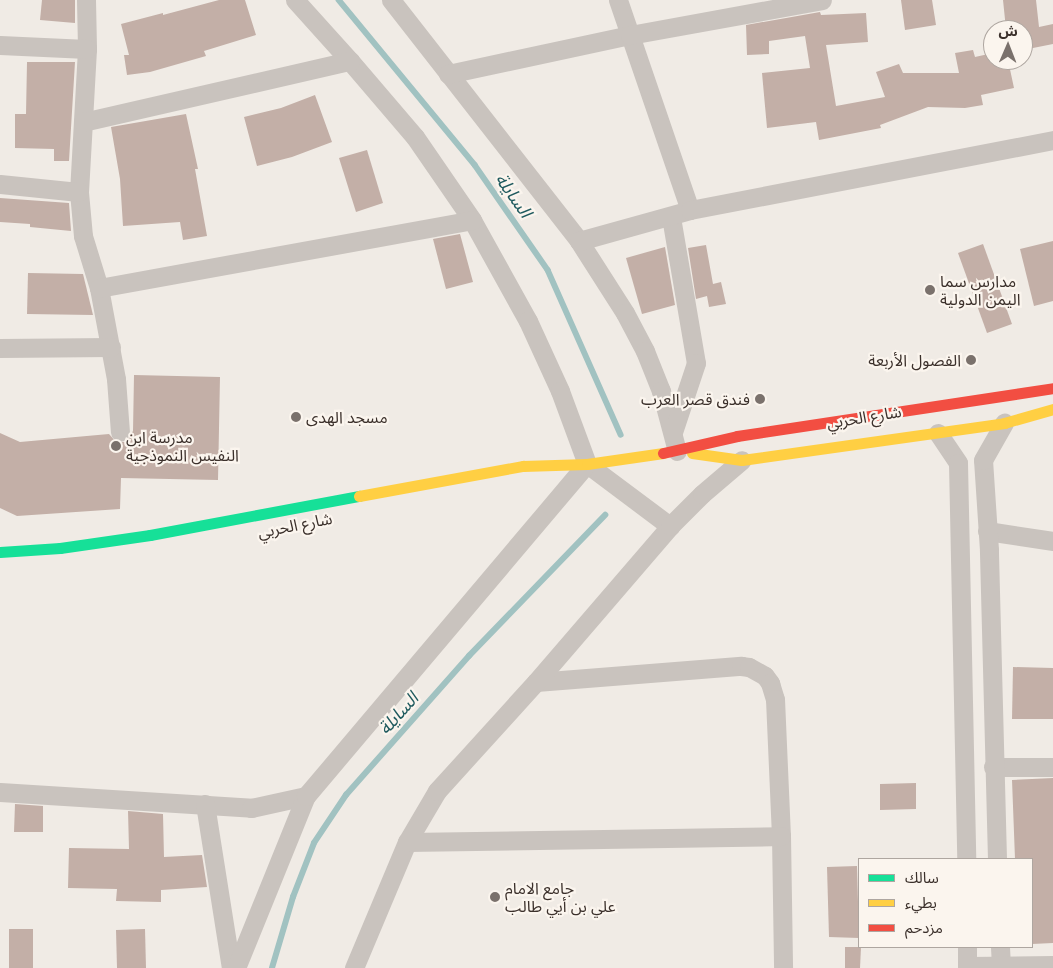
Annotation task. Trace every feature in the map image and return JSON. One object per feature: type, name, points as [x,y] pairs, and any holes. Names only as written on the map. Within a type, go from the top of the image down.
[{"type":"street","points":[[86,0],[87,49],[79,192],[83,236],[99,288],[111,347],[116,379],[120,432]]},
{"type":"street","points":[[295,0],[415,137],[472,220],[528,321],[560,391],[587,464],[670,526]]},
{"type":"street","points":[[391,0],[579,241],[625,313],[645,351],[661,391],[677,451]]},
{"type":"street","points":[[618,0],[690,210]]},
{"type":"street","points":[[448,74],[630,35],[811,1]]},
{"type":"street","points":[[0,44],[87,49]]},
{"type":"street","points":[[83,122],[350,61]]},
{"type":"street","points":[[579,241],[671,217],[690,210],[1053,140]]},
{"type":"street","points":[[0,184],[79,192]]},
{"type":"street","points":[[671,217],[696,363],[673,432]]},
{"type":"street","points":[[99,288],[472,220]]},
{"type":"street","points":[[0,348],[111,347]]},
{"type":"street","name":"شارع الحربي","points":[[0,552],[60,548],[150,535],[523,466],[587,464],[677,451],[737,436],[1053,388]]},
{"type":"street","name":"شارع الحربي","points":[[677,451],[742,460],[1004,423],[1053,409]]},
{"type":"street","points":[[997,858],[987,530],[983,460],[1004,423]]},
{"type":"street","points":[[938,433],[958,463],[966,858]]},
{"type":"street","points":[[958,463],[966,457],[979,456],[983,460]]},
{"type":"street","points":[[354,968],[407,842],[437,791],[536,682],[670,526],[702,494],[742,460]]},
{"type":"street","points":[[236,968],[306,796],[587,464]]},
{"type":"street","name":"شارع الحربي","points":[[544,476],[587,464]]},
{"type":"street","points":[[987,530],[1053,541]]},
{"type":"street","points":[[536,682],[741,666],[749,667],[765,676],[770,683],[775,699],[781,836],[783,968]]},
{"type":"street","points":[[993,767],[1053,767]]},
{"type":"street","points":[[0,792],[251,808],[306,796]]},
{"type":"street","points":[[205,804],[232,968]]},
{"type":"street","points":[[407,842],[781,836]]},
{"type":"street","points":[[967,948],[967,967],[1053,965]]},
{"type":"street","points":[[1000,948],[1001,967]]},
{"type":"building","points":[[42,0],[75,0],[75,23],[40,20]]},
{"type":"building","points":[[219,0],[245,0],[256,35],[204,51],[206,56],[150,72],[127,75],[124,55],[129,55],[121,24]]},
{"type":"building","points":[[901,0],[932,0],[936,25],[905,30]]},
{"type":"building","points":[[1003,0],[1036,0],[1039,27],[1053,24],[1053,44],[1033,48],[1033,20],[1005,20]]},
{"type":"building","points":[[820,12],[821,15],[866,13],[868,42],[826,45],[836,106],[885,97],[876,72],[899,64],[903,73],[959,73],[955,53],[973,50],[975,57],[983,55],[983,70],[1010,70],[1014,88],[981,95],[983,105],[965,108],[928,107],[880,125],[881,128],[819,140],[816,122],[767,128],[762,73],[810,68],[805,36],[769,41],[769,54],[747,55],[746,25]]},
{"type":"building","points":[[27,62],[75,62],[69,161],[54,161],[54,149],[15,148],[15,114],[26,114]]},
{"type":"building","points":[[315,95],[332,142],[292,157],[257,166],[244,117],[281,108]]},
{"type":"building","points":[[186,114],[198,169],[195,169],[207,236],[183,240],[180,222],[123,226],[120,179],[111,127]]},
{"type":"building","points":[[367,150],[383,203],[356,212],[339,158]]},
{"type":"building","points":[[0,198],[69,203],[71,231],[30,227],[30,224],[0,222]]},
{"type":"building","points":[[460,234],[473,282],[446,289],[433,239]]},
{"type":"building","points":[[1053,241],[1053,301],[1034,306],[1020,249]]},
{"type":"building","points":[[983,244],[1012,324],[987,333],[958,253]]},
{"type":"building","points":[[706,245],[713,284],[721,282],[726,304],[709,307],[707,296],[696,299],[688,248]]},
{"type":"building","points":[[665,247],[675,305],[642,314],[626,258]]},
{"type":"building","points":[[28,273],[83,274],[93,315],[27,314]]},
{"type":"building","points":[[134,375],[220,377],[218,480],[121,478],[120,509],[17,516],[0,508],[0,433],[20,442],[109,434],[116,442],[126,442],[133,431]]},
{"type":"building","points":[[1013,667],[1053,668],[1053,719],[1012,719]]},
{"type":"building","points":[[1053,778],[1053,943],[1033,944],[1033,858],[1015,858],[1012,780]]},
{"type":"building","points":[[916,783],[916,809],[880,810],[880,784]]},
{"type":"building","points":[[15,804],[43,806],[43,832],[14,832]]},
{"type":"building","points":[[128,811],[163,814],[164,857],[202,855],[207,887],[161,890],[161,902],[116,901],[117,889],[68,888],[69,848],[129,849]]},
{"type":"building","points":[[857,866],[858,938],[829,937],[827,867]]},
{"type":"building","points":[[9,929],[33,929],[33,968],[9,968]]},
{"type":"building","points":[[145,929],[146,968],[117,968],[116,930]]},
{"type":"building","points":[[845,947],[861,948],[860,968],[845,968]]},
{"type":"waterway","name":"السايلة","points":[[339,0],[475,165],[548,270],[621,435]]},
{"type":"waterway","name":"السايلة","points":[[272,968],[293,897],[314,843],[346,795],[469,656],[605,515]]},
{"type":"traffic: fast","points":[[0,552],[60,548],[150,535],[359,496]]},
{"type":"traffic: slow","points":[[692,453],[742,460],[1004,423],[1053,409]]},
{"type":"traffic: slow","points":[[359,496],[523,466],[587,464],[663,453]]},
{"type":"traffic: jam","points":[[663,453],[737,436],[1053,388]]},
{"type":"place","name":"مدارس سما اليمن الدولية","points":[[930,290]]},
{"type":"place","name":"الفصول الأربعة","points":[[971,360]]},
{"type":"place","name":"فندق قصر العرب","points":[[760,399]]},
{"type":"place","name":"مسجد الهدى","points":[[296,417]]},
{"type":"place","name":"مدرسة ابن النفيس النموذجية","points":[[116,446]]},
{"type":"place","name":"جامع الامام علي بن أيي طالب","points":[[495,897]]}]
